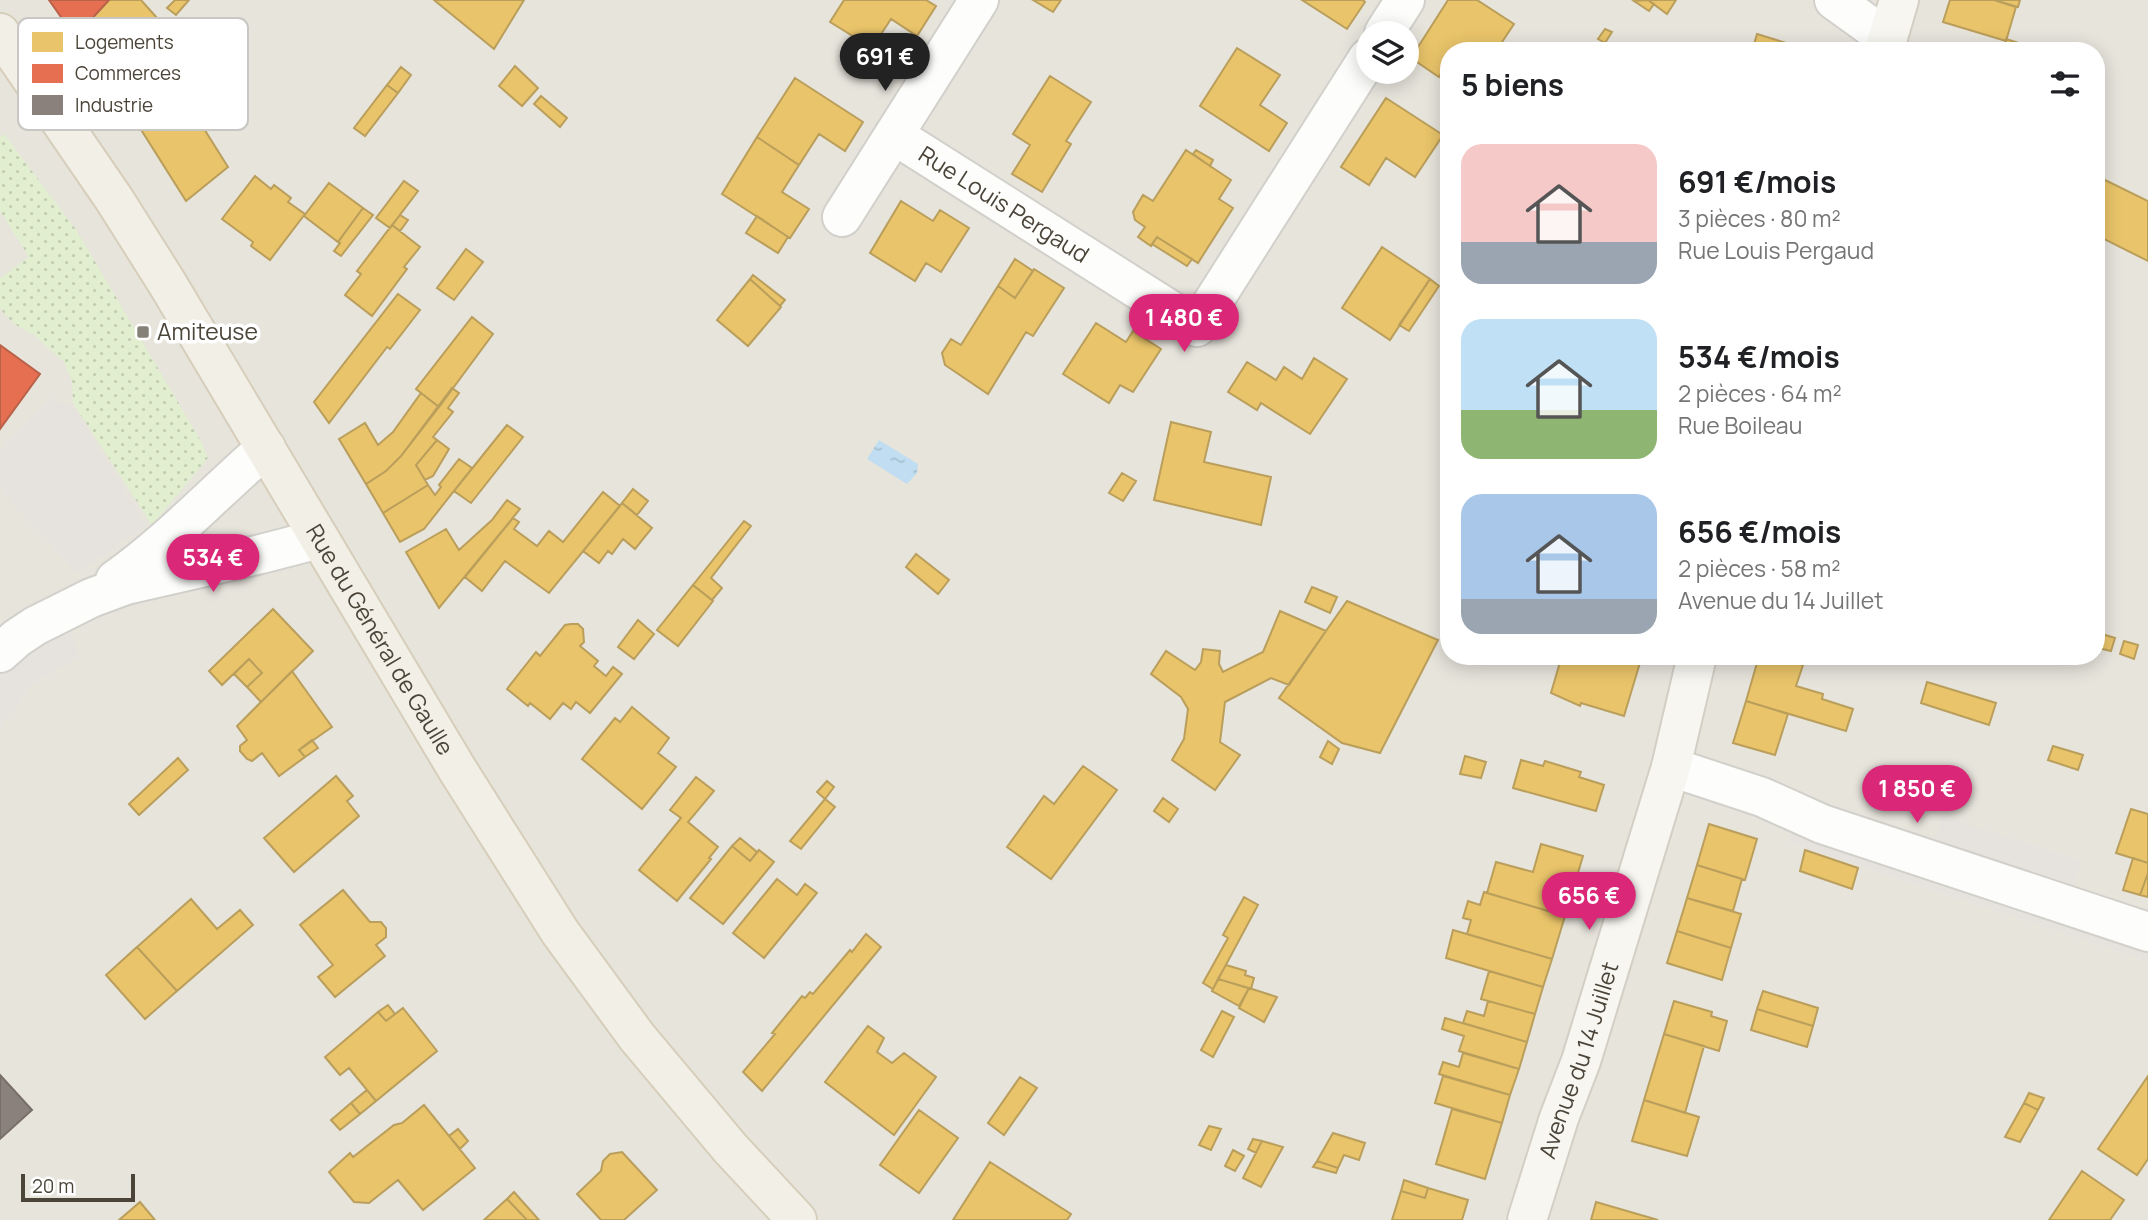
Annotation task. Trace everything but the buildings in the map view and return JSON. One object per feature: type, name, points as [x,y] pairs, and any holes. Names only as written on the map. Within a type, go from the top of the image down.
[{"type":"main road","name":"Rue du Général de Gaulle","points":[[0,33],[18,59]]},
{"type":"main road","name":"Rue du Général de Gaulle","points":[[67,130],[114,199],[224,375],[484,813],[560,932],[637,1037],[730,1148],[797,1220]]},
{"type":"street","name":"Rue Louis Pergaud","points":[[842,217],[979,0]]},
{"type":"street","points":[[1392,21],[1405,0]]},
{"type":"street","points":[[1834,0],[1883,42]]},
{"type":"street","points":[[1887,42],[1899,0]]},
{"type":"street","name":"Rue Louis Pergaud","points":[[894,135],[1197,327],[1356,77]]},
{"type":"street","points":[[91,598],[152,554],[266,448]]},
{"type":"street","points":[[0,653],[35,626],[91,598],[140,580],[319,539]]},
{"type":"street","name":"Avenue du 14 Juillet","points":[[1527,1220],[1584,1049],[1671,767],[1695,665]]},
{"type":"street","points":[[1671,767],[1762,797],[1822,824],[2148,932]]},
{"type":"shaded area","points":[[0,0],[2148,0],[2148,1220],[0,1220]]},
{"type":"shaded area","points":[[50,398],[74,408],[145,525],[77,573],[0,489],[0,450]]},
{"type":"shaded area","points":[[70,631],[79,656],[33,684],[0,726],[0,678],[29,652]]},
{"type":"shaded area","points":[[1942,816],[2081,861],[2072,891],[1932,846]]},
{"type":"shaded area","points":[[1793,830],[2148,947],[2148,961],[1788,842]]},
{"type":"green space","points":[[4,134],[77,231],[202,443],[208,458],[152,525],[73,403],[72,381],[64,362],[33,334],[14,324],[0,309],[0,278],[29,257],[0,211],[0,137]]},
{"type":"water","points":[[879,440],[918,464],[917,473],[907,484],[867,459]]},
{"type":"place","name":"Amiteuse","points":[[143,332]]}]
